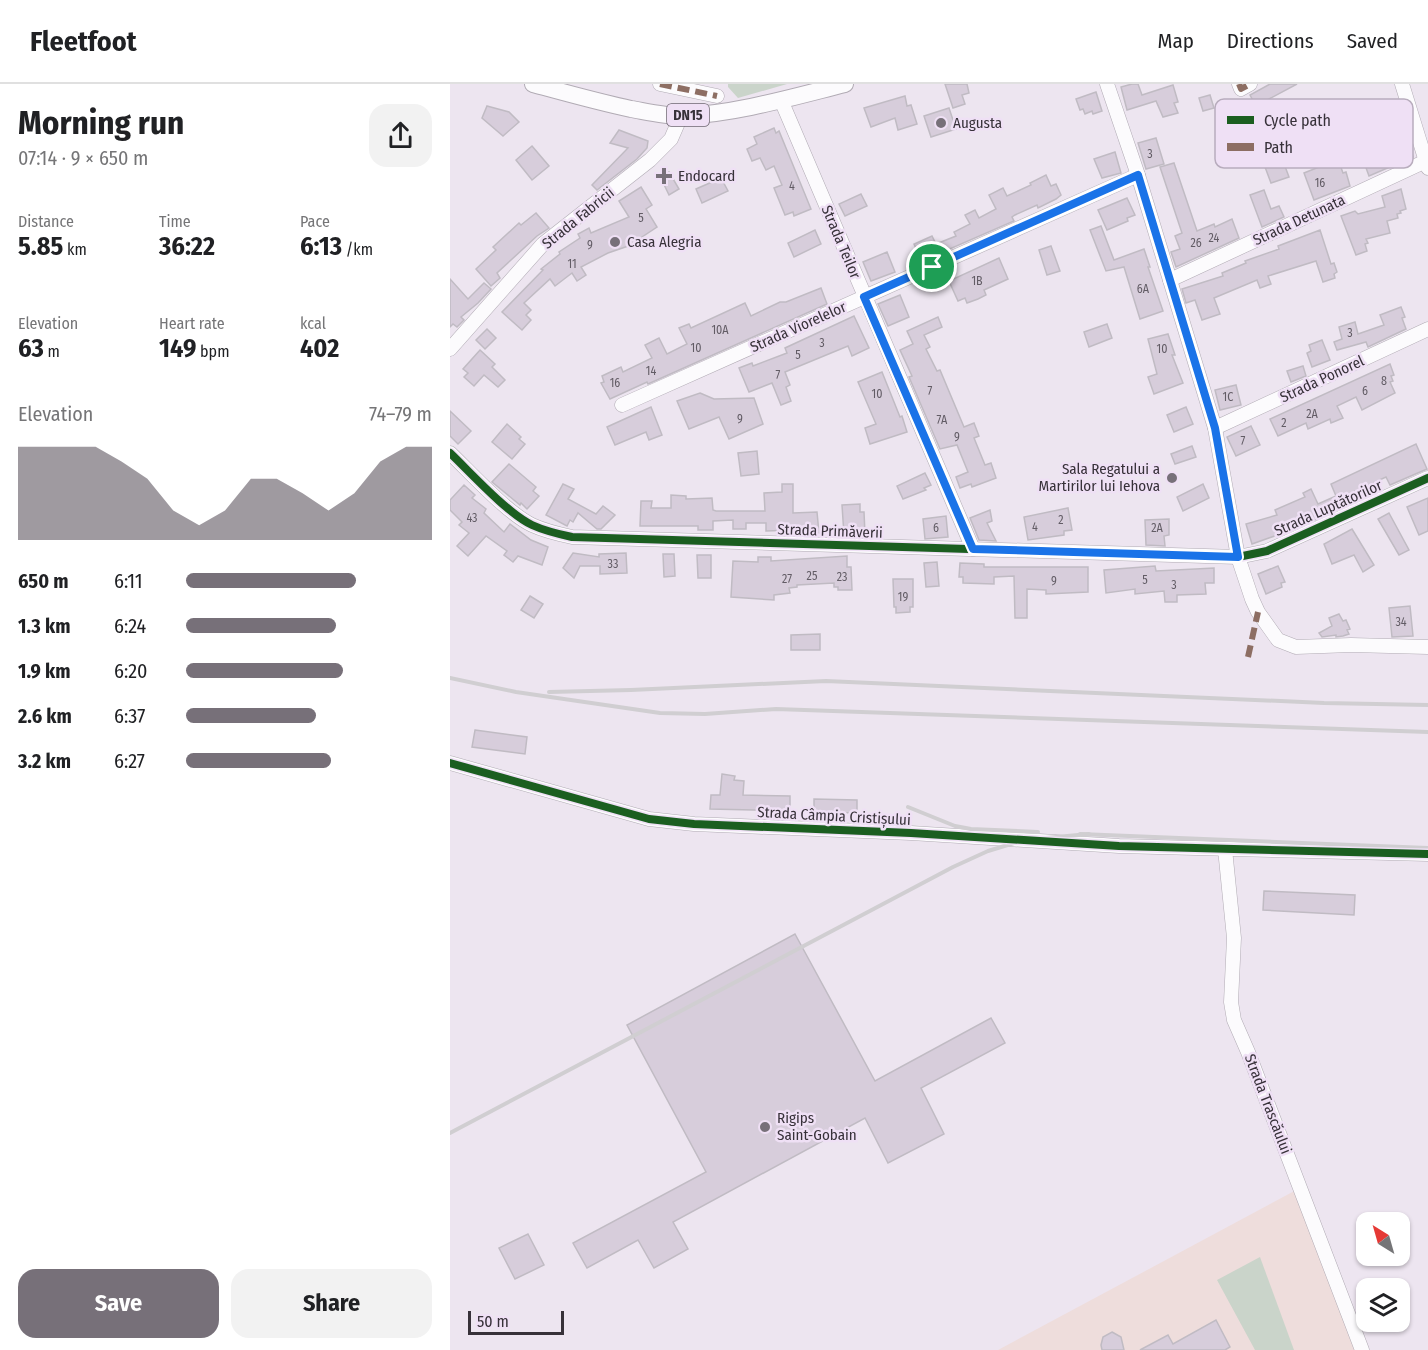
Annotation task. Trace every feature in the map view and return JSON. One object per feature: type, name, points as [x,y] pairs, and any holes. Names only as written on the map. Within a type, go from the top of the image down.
[{"type":"main road","name":"DN15","points":[[533,84],[589,100],[651,113],[681,116],[717,97],[781,100],[845,84]]},
{"type":"street","points":[[660,84],[717,97]]},
{"type":"street","points":[[1107,84],[1138,175],[1215,428],[1238,557],[1255,605],[1266,625],[1278,640],[1296,647],[1351,645],[1428,647]]},
{"type":"street","points":[[1239,84],[1241,89],[1250,84]]},
{"type":"street","points":[[1402,84],[1407,99]]},
{"type":"street","name":"Strada Teilor","points":[[781,100],[973,549]]},
{"type":"street","name":"Strada Fabricii","points":[[450,349],[543,244],[657,153],[671,139],[681,116]]},
{"type":"street","points":[[1413,119],[1427,163]]},
{"type":"street","name":"Strada Detunata","points":[[1170,280],[1427,163]]},
{"type":"street","name":"Strada Viorelelor","points":[[622,405],[1138,175]]},
{"type":"street","name":"Strada Ponorel","points":[[1215,428],[1428,329]]},
{"type":"street","name":"Strada Primăverii","points":[[450,453],[529,524],[554,534],[572,537],[1238,557]]},
{"type":"street","name":"Strada Luptătorilor","points":[[1238,557],[1267,550],[1428,478]]},
{"type":"street","name":"Strada Câmpia Cristișului","points":[[450,763],[649,819],[1119,846],[1428,854]]},
{"type":"street","name":"Strada Trascăului","points":[[1225,849],[1234,938],[1231,1002],[1234,1020],[1362,1350]]},
{"type":"shaded area","points":[[728,84],[787,84],[738,98]]},
{"type":"shaded area","points":[[1300,1188],[1360,1350],[998,1350]]},
{"type":"shaded area","points":[[1260,1257],[1294,1350],[1255,1350],[1217,1280]]},
{"type":"building","points":[[945,84],[967,84],[969,93],[962,95],[965,104],[953,108]]},
{"type":"building","points":[[1138,84],[1142,95],[1173,85],[1178,102],[1174,103],[1178,113],[1163,117],[1156,101],[1127,110],[1121,87]]},
{"type":"building","points":[[1270,84],[1297,84],[1269,99],[1252,99],[1250,95]]},
{"type":"building","points":[[1096,92],[1102,111],[1085,114],[1083,109],[1080,110],[1076,99]]},
{"type":"building","points":[[1210,95],[1214,108],[1203,111],[1199,98]]},
{"type":"building","points":[[905,96],[907,106],[911,105],[917,124],[898,130],[895,118],[871,127],[864,108]]},
{"type":"building","points":[[487,106],[509,112],[519,122],[503,136],[482,118]]},
{"type":"building","points":[[949,108],[956,129],[931,137],[924,116]]},
{"type":"building","points":[[774,128],[776,133],[779,131],[811,209],[794,216],[793,212],[785,215],[774,188],[782,185],[774,166],[766,170],[760,158],[752,161],[747,149],[757,144],[754,137]]},
{"type":"building","points":[[619,130],[648,141],[647,148],[637,159],[597,190],[592,185],[628,148],[610,143]]},
{"type":"building","points":[[1156,138],[1164,164],[1146,169],[1138,143]]},
{"type":"building","points":[[532,146],[549,166],[532,180],[516,160]]},
{"type":"building","points":[[1115,152],[1121,173],[1102,178],[1094,159]]},
{"type":"building","points":[[1174,163],[1197,231],[1214,224],[1215,227],[1232,219],[1239,238],[1176,267],[1171,252],[1180,249],[1175,236],[1182,233],[1160,167]]},
{"type":"building","points":[[1265,168],[1286,168],[1289,177],[1271,183]]},
{"type":"building","points":[[1316,168],[1341,168],[1343,173],[1346,172],[1350,186],[1314,200],[1304,173]]},
{"type":"building","points":[[1366,168],[1388,168],[1369,176]]},
{"type":"building","points":[[669,172],[679,189],[669,195],[660,176]]},
{"type":"building","points":[[1046,175],[1051,186],[1056,184],[1061,195],[1056,199],[1038,208],[1037,205],[1015,215],[1012,217],[1014,221],[922,261],[914,244],[932,236],[936,244],[956,236],[954,232],[970,224],[965,215],[975,210],[979,218],[996,209],[989,195],[1003,188],[1007,196]]},
{"type":"building","points":[[721,178],[728,191],[702,203],[696,189]]},
{"type":"building","points":[[641,187],[652,205],[646,209],[657,227],[636,241],[637,243],[608,253],[581,267],[586,275],[577,281],[572,273],[555,286],[550,279],[524,303],[531,310],[526,315],[531,320],[522,330],[502,312],[543,270],[541,269],[560,254],[559,252],[580,238],[578,234],[589,228],[591,233],[629,217],[619,201]]},
{"type":"building","points":[[1401,189],[1406,209],[1397,214],[1398,218],[1387,221],[1390,233],[1366,239],[1367,251],[1356,255],[1341,216],[1355,211],[1358,214],[1385,207],[1382,196]]},
{"type":"building","points":[[1264,190],[1271,209],[1279,206],[1284,217],[1262,227],[1250,195]]},
{"type":"building","points":[[861,194],[867,206],[845,216],[839,204]]},
{"type":"building","points":[[1127,198],[1135,215],[1127,218],[1128,221],[1107,230],[1098,210]]},
{"type":"building","points":[[536,213],[549,228],[537,236],[497,273],[500,278],[491,286],[476,269],[496,250],[493,247],[519,223],[521,225]]},
{"type":"building","points":[[1101,226],[1114,260],[1144,249],[1163,311],[1140,319],[1124,267],[1106,271],[1090,230]]},
{"type":"building","points":[[815,230],[821,244],[794,257],[788,243]]},
{"type":"building","points":[[1320,230],[1331,264],[1334,263],[1337,272],[1334,274],[1335,278],[1323,282],[1316,261],[1268,276],[1271,284],[1260,288],[1257,280],[1214,298],[1220,314],[1202,320],[1195,300],[1186,303],[1182,289],[1223,276],[1222,273],[1246,263],[1245,261],[1279,249],[1278,246]]},
{"type":"building","points":[[1051,246],[1060,271],[1047,275],[1039,250]]},
{"type":"building","points":[[887,252],[895,272],[871,281],[863,262]]},
{"type":"building","points":[[999,258],[1008,279],[984,290],[986,295],[978,299],[967,303],[965,298],[958,301],[949,281]]},
{"type":"building","points":[[450,279],[468,299],[484,283],[491,289],[461,317],[464,320],[457,327],[453,324],[450,327]]},
{"type":"building","points":[[821,288],[827,304],[648,384],[647,382],[610,399],[601,383],[604,382],[602,376],[621,367],[623,372],[652,358],[645,345],[659,338],[667,354],[687,344],[679,328],[689,324],[691,328],[745,303],[751,316],[780,302],[786,302]]},
{"type":"building","points":[[900,295],[909,317],[888,326],[878,304]]},
{"type":"building","points":[[1401,307],[1406,329],[1368,347],[1366,342],[1337,350],[1334,342],[1342,339],[1339,327],[1355,322],[1358,334],[1384,325],[1380,315]]},
{"type":"building","points":[[854,316],[869,348],[852,356],[848,346],[785,372],[790,385],[786,387],[791,401],[781,405],[772,383],[749,392],[739,368],[752,363],[753,366],[787,353],[785,348]]},
{"type":"building","points":[[938,317],[942,327],[924,335],[930,347],[926,349],[937,371],[940,370],[964,427],[974,423],[979,436],[974,438],[985,465],[991,463],[996,478],[972,487],[971,484],[960,488],[956,477],[968,472],[957,445],[940,449],[900,350],[913,344],[907,331]]},
{"type":"building","points":[[1107,324],[1112,338],[1089,347],[1084,332]]},
{"type":"building","points":[[487,329],[496,338],[485,349],[476,340]]},
{"type":"building","points":[[1168,334],[1175,355],[1172,355],[1183,383],[1154,394],[1148,377],[1157,374],[1148,339]]},
{"type":"building","points":[[1322,340],[1330,360],[1312,367],[1307,353],[1311,351],[1309,345]]},
{"type":"building","points":[[480,350],[495,364],[492,367],[505,380],[498,387],[484,375],[474,386],[464,377],[468,373],[463,369]]},
{"type":"building","points":[[1390,364],[1394,375],[1391,376],[1393,381],[1390,382],[1395,393],[1362,410],[1356,397],[1337,406],[1343,418],[1331,423],[1330,419],[1308,429],[1306,423],[1278,436],[1270,419]]},
{"type":"building","points":[[1303,366],[1306,376],[1291,382],[1287,371]]},
{"type":"building","points":[[882,372],[907,432],[870,444],[865,428],[876,424],[858,382]]},
{"type":"building","points":[[1236,385],[1241,405],[1220,410],[1215,390]]},
{"type":"building","points":[[700,393],[714,399],[754,398],[763,424],[729,439],[719,417],[689,429],[677,401]]},
{"type":"building","points":[[651,407],[662,435],[649,440],[646,432],[615,445],[607,427]]},
{"type":"building","points":[[1186,407],[1193,424],[1174,432],[1167,415]]},
{"type":"building","points":[[450,411],[471,431],[458,444],[450,436]]},
{"type":"building","points":[[507,424],[525,444],[512,459],[492,442]]},
{"type":"building","points":[[1251,426],[1260,445],[1236,456],[1227,437]]},
{"type":"building","points":[[1416,444],[1427,469],[1390,485],[1386,477],[1355,491],[1359,499],[1297,528],[1252,544],[1246,524],[1277,515],[1275,510],[1305,497],[1303,493],[1311,489],[1318,504],[1336,496],[1331,484]]},
{"type":"building","points":[[1192,446],[1196,457],[1175,464],[1171,454]]},
{"type":"building","points":[[757,451],[759,474],[741,476],[738,453]]},
{"type":"building","points":[[509,464],[536,487],[533,491],[539,496],[527,509],[492,482]]},
{"type":"building","points":[[925,473],[931,485],[924,488],[926,490],[903,499],[897,486]]},
{"type":"building","points":[[563,484],[574,489],[568,499],[596,514],[603,506],[615,515],[601,529],[597,529],[578,513],[573,522],[570,520],[567,526],[546,515]]},
{"type":"building","points":[[782,484],[793,484],[793,513],[817,512],[819,533],[795,533],[795,530],[766,531],[766,523],[746,523],[746,529],[733,529],[733,520],[713,521],[713,530],[698,530],[698,526],[640,526],[641,501],[652,501],[651,508],[671,508],[671,495],[686,496],[686,499],[712,498],[713,510],[716,511],[765,511],[764,493],[782,492]]},
{"type":"building","points":[[1203,484],[1209,498],[1183,511],[1177,497]]},
{"type":"building","points":[[464,485],[475,495],[472,498],[486,509],[484,513],[504,532],[510,524],[531,540],[548,547],[542,565],[518,556],[513,562],[504,555],[507,551],[486,536],[468,556],[457,546],[469,533],[459,525],[462,522],[450,510],[450,500]]},
{"type":"building","points":[[1428,498],[1428,531],[1419,535],[1407,507]]},
{"type":"building","points":[[860,504],[860,512],[864,512],[865,534],[844,535],[842,505]]},
{"type":"building","points":[[1068,508],[1072,530],[1064,531],[1064,535],[1028,540],[1024,517]]},
{"type":"building","points":[[990,510],[992,521],[987,523],[996,541],[979,540],[970,518]]},
{"type":"building","points":[[1389,513],[1409,550],[1399,555],[1378,519]]},
{"type":"building","points":[[946,516],[948,537],[925,539],[923,519]]},
{"type":"building","points":[[1169,519],[1169,535],[1164,536],[1165,546],[1146,545],[1145,520]]},
{"type":"building","points":[[1352,529],[1374,565],[1363,572],[1354,555],[1332,564],[1324,544]]},
{"type":"building","points":[[573,553],[599,557],[599,554],[626,553],[627,573],[600,574],[600,566],[580,566],[574,578],[563,568]]},
{"type":"building","points":[[663,554],[674,554],[675,576],[664,577]]},
{"type":"building","points":[[697,555],[711,555],[711,578],[698,578]]},
{"type":"building","points":[[847,556],[847,567],[851,567],[852,590],[838,590],[838,587],[834,587],[834,583],[797,585],[797,587],[789,588],[790,593],[774,595],[774,600],[731,597],[733,561],[758,562],[758,557],[771,557],[771,561]]},
{"type":"building","points":[[937,562],[939,586],[926,587],[924,563]]},
{"type":"building","points":[[960,563],[984,564],[984,567],[1088,567],[1088,592],[1046,594],[1046,590],[1027,589],[1027,618],[1015,618],[1014,576],[994,577],[994,584],[963,583],[963,577],[959,577]]},
{"type":"building","points":[[1155,566],[1156,571],[1214,568],[1214,583],[1205,583],[1206,594],[1177,595],[1177,602],[1165,602],[1164,591],[1135,594],[1135,589],[1106,593],[1104,570]]},
{"type":"building","points":[[1278,566],[1285,582],[1281,583],[1282,587],[1266,594],[1258,574]]},
{"type":"building","points":[[893,579],[913,579],[913,607],[910,607],[910,612],[896,613]]},
{"type":"building","points":[[530,596],[543,604],[534,618],[521,610]]},
{"type":"building","points":[[1410,606],[1413,636],[1392,637],[1389,608]]},
{"type":"building","points":[[1339,614],[1343,621],[1346,620],[1350,629],[1347,630],[1349,634],[1322,637],[1319,633],[1332,626],[1329,618]]},
{"type":"building","points":[[820,634],[820,650],[791,650],[791,635]]},
{"type":"building","points":[[475,730],[527,737],[525,754],[472,747]]},
{"type":"building","points":[[722,774],[735,776],[734,780],[744,781],[743,795],[790,796],[790,811],[710,809],[711,795],[720,795]]},
{"type":"building","points":[[814,799],[857,800],[857,813],[814,812]]},
{"type":"building","points":[[1264,891],[1355,895],[1354,915],[1263,910]]},
{"type":"building","name":"Rigips Saint-Gobain","points":[[795,934],[875,1081],[991,1018],[1005,1043],[921,1088],[944,1134],[888,1163],[865,1118],[673,1222],[688,1249],[654,1268],[638,1240],[587,1268],[573,1243],[706,1172],[627,1025]]},
{"type":"building","points":[[528,1234],[544,1265],[515,1279],[499,1248]]},
{"type":"building","points":[[1216,1320],[1230,1347],[1225,1350],[1140,1350],[1168,1335],[1173,1344]]},
{"type":"building","points":[[1112,1332],[1121,1337],[1124,1350],[1102,1350],[1103,1337]]},
{"type":"railway","points":[[450,678],[516,692],[660,713],[705,714],[776,709],[1428,732]]},
{"type":"railway","points":[[549,692],[826,681],[1324,703],[1428,705]]},
{"type":"railway","points":[[908,807],[955,826],[971,829],[1038,832]]},
{"type":"railway","points":[[1080,834],[1428,848]]},
{"type":"railway","points":[[450,1133],[953,867],[988,851],[1024,840],[1089,834]]},
{"type":"marked path","points":[[660,84],[717,96]]},
{"type":"marked path","points":[[1239,84],[1241,89],[1250,84]]},
{"type":"marked path","points":[[1248,657],[1258,612]]},
{"type":"cycle path","points":[[450,453],[522,519],[542,529],[572,537],[1238,557],[1267,551],[1428,478]]},
{"type":"cycle path","points":[[450,763],[649,819],[694,824],[911,833],[1119,846],[1428,854]]},
{"type":"place","name":"Augusta","points":[[941,123]]},
{"type":"place","name":"Endocard","points":[[664,176]]},
{"type":"place","name":"Casa Alegria","points":[[615,242]]},
{"type":"place","name":"Sala Regatului a Martirilor lui Iehova","points":[[1172,478]]},
{"type":"place","name":"Rigips Saint-Gobain","points":[[765,1127]]},
{"type":"route","points":[[1138,175],[1215,428],[1238,557],[973,549],[864,297],[932,267],[1138,175]]}]
